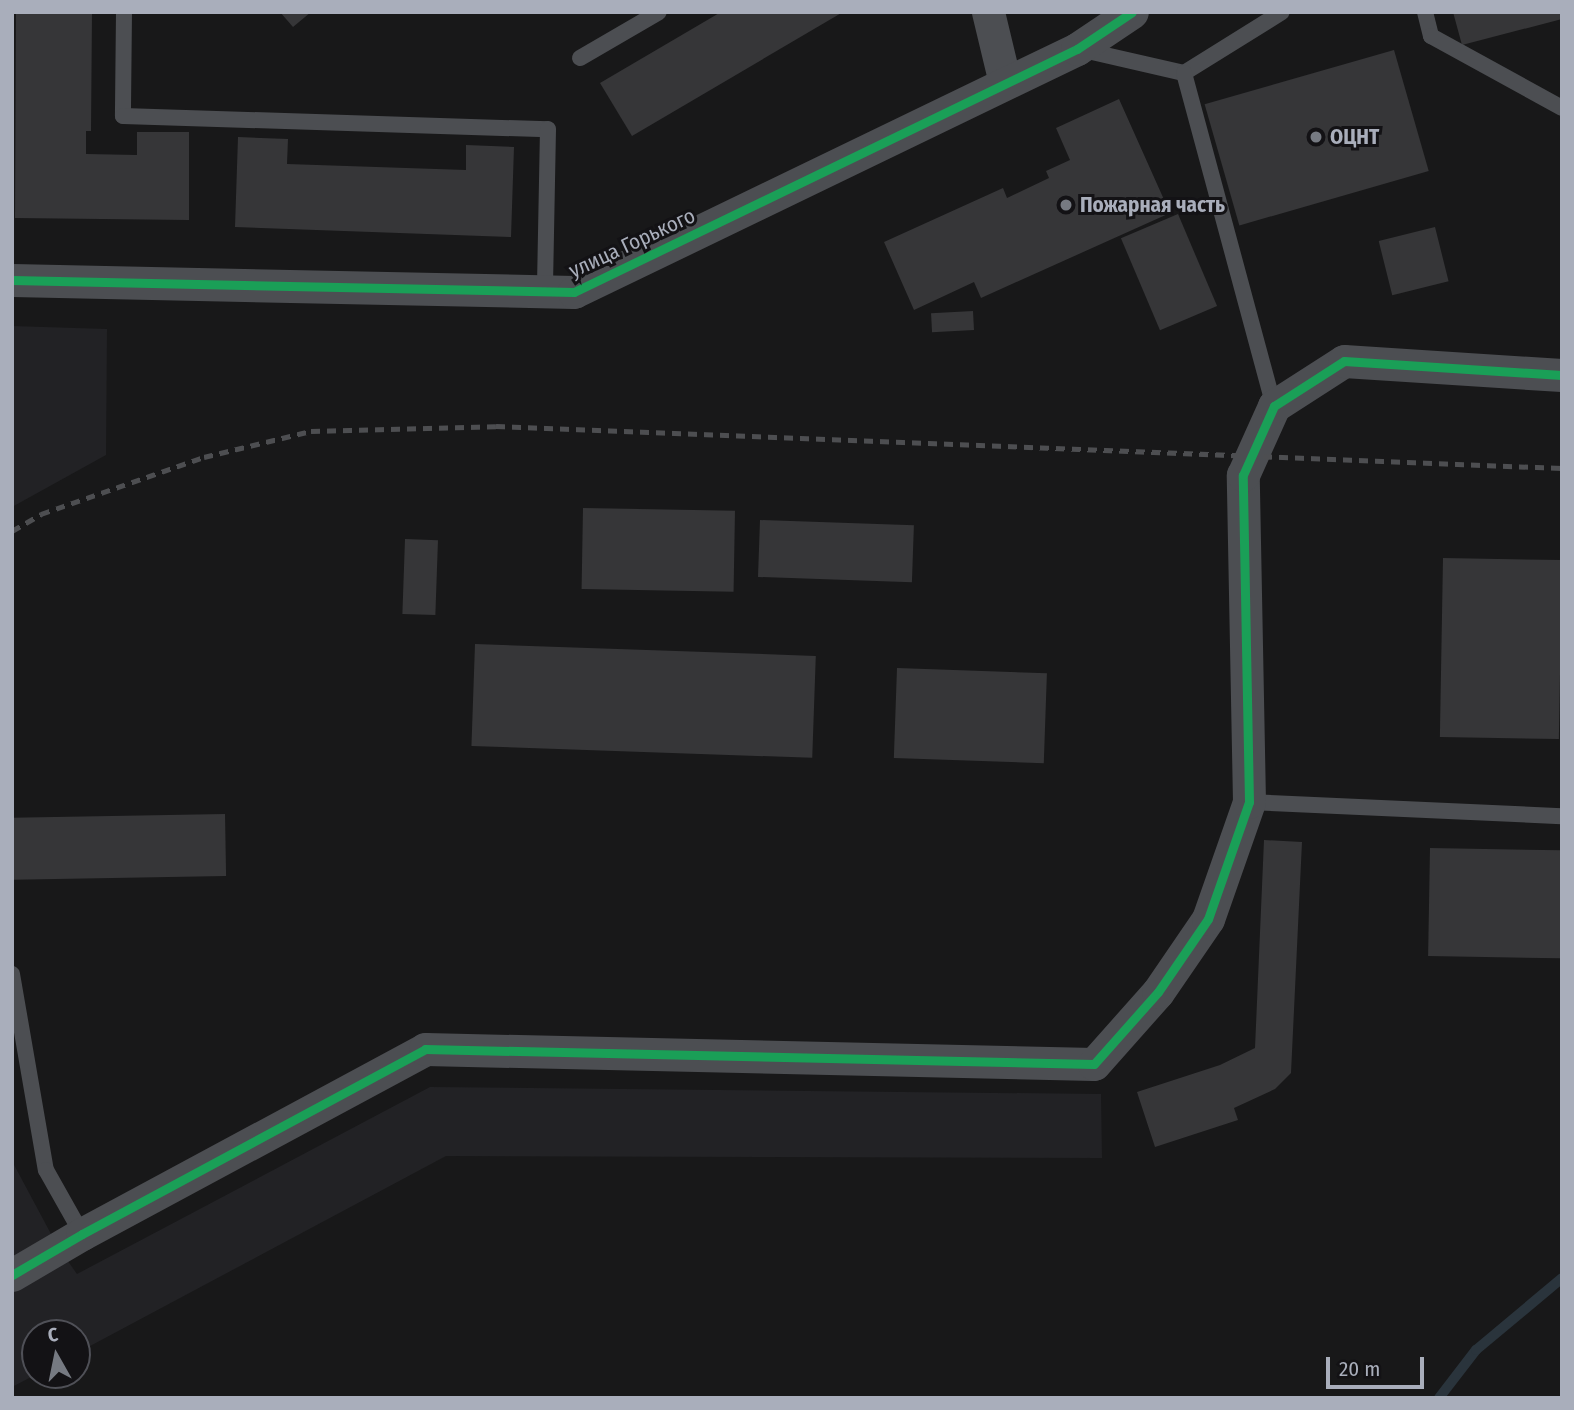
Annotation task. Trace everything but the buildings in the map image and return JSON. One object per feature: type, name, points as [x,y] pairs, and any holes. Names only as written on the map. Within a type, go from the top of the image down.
[{"type":"street","points":[[988,12],[1005,83]]},
{"type":"street","name":"улица Горького","points":[[12,281],[574,292],[1077,49],[1132,12]]},
{"type":"street","points":[[12,1275],[82,1234],[425,1049],[1094,1064],[1158,992],[1208,919],[1249,802],[1243,475],[1275,406],[1344,361],[1562,375]]},
{"type":"lane","points":[[124,12],[123,116],[548,129],[545,292]]},
{"type":"lane","points":[[580,58],[659,12]]},
{"type":"lane","points":[[1077,49],[1184,73],[1282,12]]},
{"type":"lane","points":[[1426,12],[1431,36],[1562,108]]},
{"type":"lane","points":[[1184,73],[1275,406]]},
{"type":"lane","points":[[1249,802],[1562,816]]},
{"type":"lane","points":[[12,974],[46,1170],[82,1234]]},
{"type":"shaded area","points":[[12,326],[107,329],[106,455],[12,507]]},
{"type":"shaded area","points":[[430,1087],[1101,1094],[1102,1158],[446,1156],[91,1346],[91,1319],[21,1319],[21,1382],[12,1387],[12,1161],[58,1247],[77,1274]]},
{"type":"waterway","points":[[1439,1398],[1476,1350],[1562,1278]]},
{"type":"railway","points":[[12,531],[41,514],[204,457],[311,431],[496,426],[1562,468]]},
{"type":"cycle path","points":[[12,280],[574,292],[1077,49],[1132,12]]},
{"type":"cycle path","points":[[12,1275],[82,1234],[425,1049],[1094,1064],[1158,992],[1208,919],[1249,802],[1243,475],[1274,406],[1344,361],[1562,375]]},
{"type":"place","name":"ОЦНТ","points":[[1316,137]]},
{"type":"place","name":"Пожарная часть","points":[[1066,205]]}]
